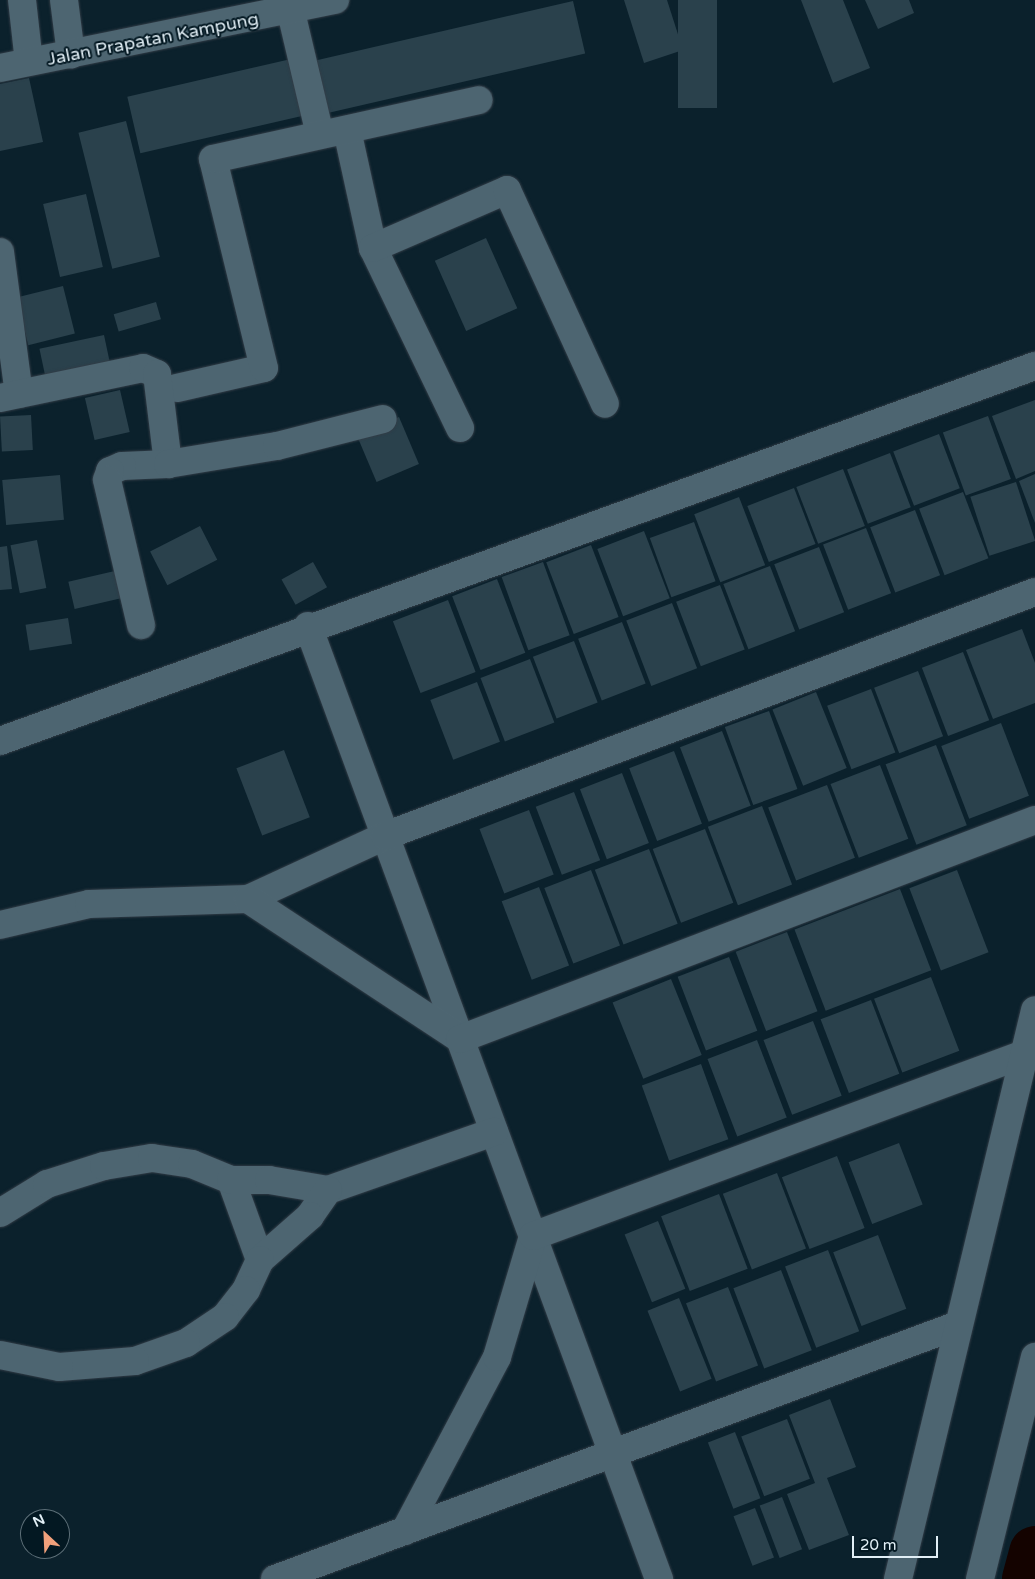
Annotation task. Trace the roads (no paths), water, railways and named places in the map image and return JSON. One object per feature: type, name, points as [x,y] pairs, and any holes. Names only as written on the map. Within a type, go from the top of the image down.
[{"type":"street","points":[[22,0],[29,62]]},
{"type":"street","points":[[64,0],[71,55]]},
{"type":"street","name":"Jalan Prapatan Kampung","points":[[0,68],[291,12],[335,0]]},
{"type":"street","points":[[291,12],[320,135]]},
{"type":"street","points":[[177,388],[264,368],[213,159],[479,100]]},
{"type":"street","points":[[347,130],[373,248],[460,428]]},
{"type":"street","points":[[373,248],[507,190],[605,404]]},
{"type":"street","points":[[0,252],[9,396],[152,369],[160,380],[168,464]]},
{"type":"street","points":[[0,741],[308,626],[1035,366]]},
{"type":"street","points":[[141,625],[107,480],[110,472],[122,466],[168,464],[277,446],[383,419]]},
{"type":"street","points":[[0,925],[89,904],[248,899],[386,836],[1035,592]]},
{"type":"street","points":[[308,626],[659,1579]]},
{"type":"street","points":[[460,1039],[1035,820]]},
{"type":"street","points":[[248,899],[460,1039]]},
{"type":"street","points":[[898,1579],[1035,1010]]},
{"type":"street","points":[[533,1236],[1024,1054]]},
{"type":"street","points":[[0,1213],[46,1184],[104,1166],[152,1158],[192,1164],[231,1180],[268,1180],[328,1190],[494,1132]]},
{"type":"street","points":[[231,1180],[260,1260]]},
{"type":"street","points":[[0,1355],[59,1367],[135,1361],[186,1343],[225,1317],[246,1290],[260,1260],[310,1216],[328,1190]]},
{"type":"street","points":[[405,1531],[497,1357],[533,1236]]},
{"type":"street","points":[[275,1579],[958,1325]]},
{"type":"street","points":[[980,1579],[1035,1357]]},
{"type":"waterway","points":[[1028,1579],[1035,1552]]}]
